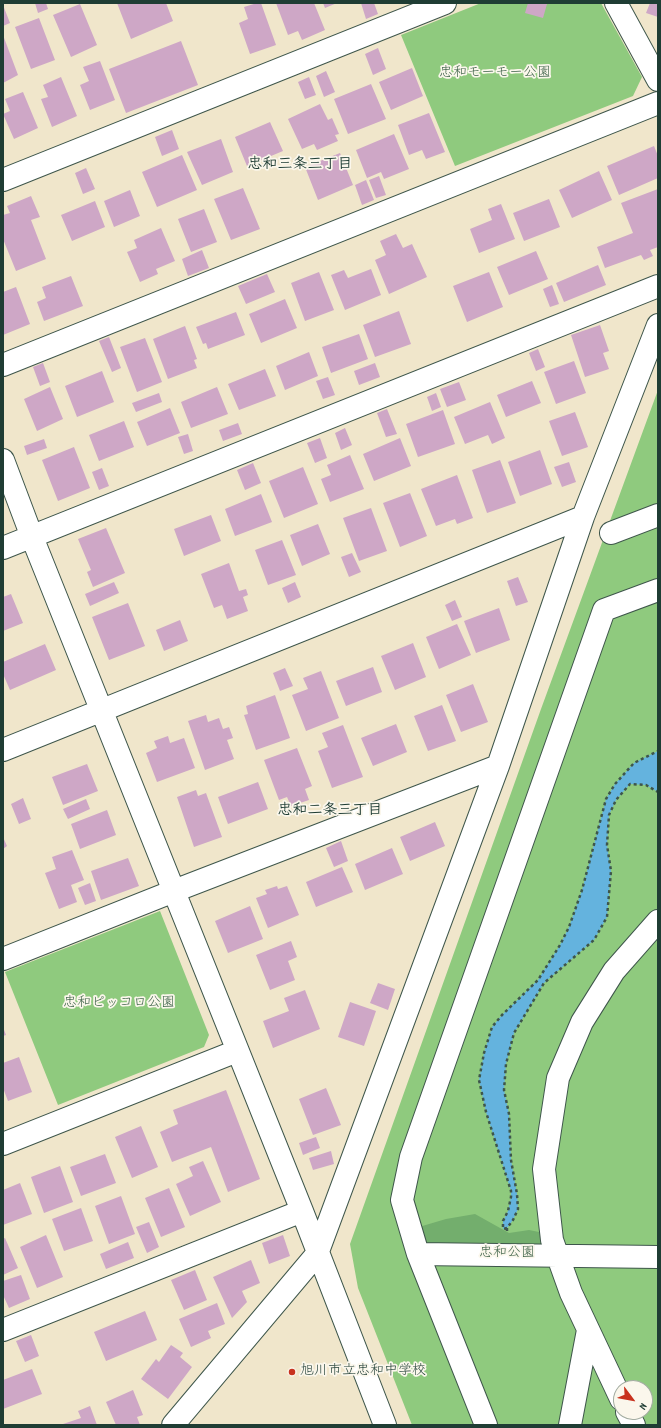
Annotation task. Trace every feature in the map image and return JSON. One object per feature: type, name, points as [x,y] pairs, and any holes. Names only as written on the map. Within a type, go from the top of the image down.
[{"type":"street","points":[[3,180],[445,3]]},
{"type":"street","points":[[616,3],[658,80]]},
{"type":"street","points":[[3,365],[658,103]]},
{"type":"street","points":[[3,548],[658,286]]},
{"type":"street","points":[[173,1425],[318,1254],[498,766],[583,517],[658,325]]},
{"type":"street","points":[[3,460],[101,711],[302,1211],[385,1425]]},
{"type":"street","points":[[611,533],[658,515]]},
{"type":"street","points":[[3,750],[583,517]]},
{"type":"street","points":[[486,1425],[418,1254],[402,1200],[411,1157],[604,610],[658,590]]},
{"type":"street","points":[[3,959],[174,891],[498,766]]},
{"type":"street","points":[[613,1382],[571,1293],[552,1240],[544,1169],[558,1078],[582,1022],[614,971],[658,921]]},
{"type":"street","points":[[3,1144],[238,1052]]},
{"type":"street","points":[[3,1330],[302,1211]]},
{"type":"street","points":[[418,1254],[658,1257]]},
{"type":"street","points":[[570,1425],[588,1330]]},
{"type":"path","points":[[658,751],[634,763],[615,784],[606,799],[582,890],[569,927],[560,946],[538,980],[502,1015],[492,1028],[484,1053],[479,1080],[486,1112],[511,1191],[508,1211],[502,1221],[503,1229],[507,1228],[518,1209],[511,1160],[509,1114],[504,1090],[506,1064],[514,1032],[544,983],[594,940],[607,917],[611,870],[607,845],[609,815],[616,800],[630,784],[646,785],[658,792]]},
{"type":"green space","name":"忠和モーモー公園","points":[[481,3],[601,3],[642,77],[633,96],[455,166],[401,35]]},
{"type":"green space","name":"忠和公園","points":[[658,390],[658,1425],[412,1425],[358,1288],[350,1244],[541,709]]},
{"type":"green space","name":"忠和ピッコロ公園","points":[[160,911],[209,1035],[204,1047],[58,1105],[5,972]]},
{"type":"green space","points":[[475,1214],[509,1233],[529,1230],[539,1232],[542,1248],[425,1245],[419,1227],[446,1219]]},
{"type":"water","points":[[658,751],[658,792],[646,785],[630,784],[616,800],[609,815],[607,845],[611,871],[607,917],[594,940],[544,983],[514,1033],[506,1064],[504,1090],[509,1114],[511,1160],[518,1209],[507,1228],[503,1229],[503,1221],[508,1211],[511,1191],[486,1112],[479,1080],[484,1053],[492,1027],[502,1015],[538,980],[560,945],[569,927],[582,890],[606,799],[615,784],[634,763]]},
{"type":"building","points":[[35,3],[46,3],[48,9],[38,13]]},
{"type":"building","points":[[117,3],[166,3],[173,21],[131,39]]},
{"type":"building","points":[[261,3],[276,45],[250,54],[239,23],[248,19],[244,7]]},
{"type":"building","points":[[276,3],[314,3],[325,30],[302,40],[298,31],[288,35]]},
{"type":"building","points":[[323,3],[337,3],[325,8]]},
{"type":"building","points":[[361,3],[374,3],[378,14],[366,19]]},
{"type":"building","points":[[528,3],[547,4],[543,18],[525,13]]},
{"type":"building","points":[[650,3],[658,3],[658,17],[646,13]]},
{"type":"building","points":[[80,4],[97,45],[71,57],[53,15]]},
{"type":"building","points":[[3,5],[10,23],[3,26]]},
{"type":"building","points":[[39,18],[55,60],[31,69],[15,27]]},
{"type":"building","points":[[3,35],[18,75],[3,83]]},
{"type":"building","points":[[181,41],[198,85],[126,113],[109,69]]},
{"type":"building","points":[[378,48],[386,69],[373,75],[365,54]]},
{"type":"building","points":[[100,61],[115,100],[90,110],[80,85],[89,81],[83,67]]},
{"type":"building","points":[[412,68],[423,96],[391,110],[379,82]]},
{"type":"building","points":[[326,71],[335,92],[324,97],[316,76]]},
{"type":"building","points":[[61,77],[77,116],[52,127],[41,99],[48,97],[43,85]]},
{"type":"building","points":[[309,77],[316,95],[305,99],[298,82]]},
{"type":"building","points":[[371,84],[386,119],[348,134],[334,99]]},
{"type":"building","points":[[23,92],[38,128],[14,139],[3,114],[10,111],[5,99]]},
{"type":"building","points":[[320,104],[328,120],[332,118],[339,134],[335,135],[338,141],[317,150],[314,144],[302,149],[288,119]]},
{"type":"building","points":[[429,113],[445,152],[426,159],[422,150],[409,155],[398,125]]},
{"type":"building","points":[[270,122],[283,151],[247,166],[235,137]]},
{"type":"building","points":[[172,130],[179,149],[162,156],[155,137]]},
{"type":"building","points":[[394,134],[409,169],[384,179],[381,172],[367,178],[356,150]]},
{"type":"building","points":[[221,139],[233,172],[202,185],[187,152]]},
{"type":"building","points":[[654,146],[658,156],[658,178],[619,195],[607,166]]},
{"type":"building","points":[[340,153],[353,185],[318,200],[305,167]]},
{"type":"building","points":[[182,155],[197,190],[157,207],[142,172]]},
{"type":"building","points":[[86,168],[95,189],[83,194],[75,173]]},
{"type":"building","points":[[599,171],[612,200],[572,218],[559,190]]},
{"type":"building","points":[[379,176],[386,195],[376,198],[369,180]]},
{"type":"building","points":[[366,180],[374,200],[362,205],[355,185]]},
{"type":"building","points":[[243,188],[260,229],[231,240],[214,199]]},
{"type":"building","points":[[658,189],[658,247],[650,250],[653,256],[644,260],[641,255],[605,268],[597,247],[633,233],[621,203]]},
{"type":"building","points":[[130,190],[140,216],[114,227],[104,201]]},
{"type":"building","points":[[31,196],[40,217],[31,220],[46,259],[16,271],[3,239],[3,215],[10,213],[7,206]]},
{"type":"building","points":[[549,199],[560,227],[524,241],[513,213]]},
{"type":"building","points":[[95,201],[105,227],[72,241],[61,215]]},
{"type":"building","points":[[501,204],[515,239],[479,253],[470,229],[492,220],[488,209]]},
{"type":"building","points":[[204,209],[217,242],[191,252],[178,219]]},
{"type":"building","points":[[161,228],[175,261],[156,269],[158,274],[140,282],[127,252],[137,248],[134,240]]},
{"type":"building","points":[[396,234],[403,248],[412,244],[427,277],[389,294],[375,260],[386,255],[380,241]]},
{"type":"building","points":[[202,250],[209,268],[188,276],[182,259]]},
{"type":"building","points":[[536,251],[548,279],[509,295],[497,267]]},
{"type":"building","points":[[598,265],[606,285],[564,302],[556,283]]},
{"type":"building","points":[[371,269],[381,295],[345,310],[331,275],[344,270],[348,278]]},
{"type":"building","points":[[319,272],[334,310],[305,321],[291,283]]},
{"type":"building","points":[[489,272],[503,307],[467,322],[453,286]]},
{"type":"building","points":[[267,274],[275,292],[246,304],[238,286]]},
{"type":"building","points":[[71,276],[83,306],[44,321],[37,302],[46,298],[42,287]]},
{"type":"building","points":[[552,285],[559,304],[550,307],[543,289]]},
{"type":"building","points":[[16,287],[30,324],[3,335],[3,292]]},
{"type":"building","points":[[285,299],[297,328],[261,343],[249,314]]},
{"type":"building","points":[[399,311],[411,344],[375,357],[363,325]]},
{"type":"building","points":[[236,312],[245,335],[208,349],[206,343],[203,344],[196,327]]},
{"type":"building","points":[[600,325],[609,351],[603,353],[609,369],[585,377],[571,335]]},
{"type":"building","points":[[185,326],[197,359],[194,360],[197,368],[168,379],[153,339]]},
{"type":"building","points":[[359,334],[368,359],[331,373],[322,347]]},
{"type":"building","points":[[109,337],[121,368],[112,372],[99,341]]},
{"type":"building","points":[[145,338],[162,382],[137,392],[120,347]]},
{"type":"building","points":[[538,349],[545,367],[536,371],[529,353]]},
{"type":"building","points":[[309,352],[318,376],[285,390],[276,366]]},
{"type":"building","points":[[574,361],[586,393],[556,404],[544,372]]},
{"type":"building","points":[[43,363],[50,382],[40,386],[33,367]]},
{"type":"building","points":[[375,363],[380,377],[359,385],[354,371]]},
{"type":"building","points":[[265,369],[276,396],[239,410],[228,384]]},
{"type":"building","points":[[102,371],[114,402],[77,417],[65,386]]},
{"type":"building","points":[[328,377],[335,395],[323,399],[316,381]]},
{"type":"building","points":[[532,381],[541,403],[506,417],[497,395]]},
{"type":"building","points":[[459,382],[466,400],[447,407],[440,389]]},
{"type":"building","points":[[50,387],[63,419],[37,431],[24,399]]},
{"type":"building","points":[[217,387],[228,414],[191,428],[181,402]]},
{"type":"building","points":[[159,393],[162,402],[136,412],[132,403]]},
{"type":"building","points":[[436,393],[441,407],[432,411],[427,397]]},
{"type":"building","points":[[490,402],[505,438],[492,444],[488,435],[465,444],[454,417]]},
{"type":"building","points":[[170,408],[180,433],[147,446],[137,422]]},
{"type":"building","points":[[387,409],[397,434],[386,437],[377,413]]},
{"type":"building","points":[[443,410],[455,444],[418,457],[406,424]]},
{"type":"building","points":[[575,412],[588,447],[562,456],[549,421]]},
{"type":"building","points":[[124,421],[134,447],[99,461],[89,435]]},
{"type":"building","points":[[238,423],[242,434],[223,441],[219,430]]},
{"type":"building","points":[[345,428],[352,445],[341,450],[335,433]]},
{"type":"building","points":[[188,434],[193,451],[184,454],[178,437]]},
{"type":"building","points":[[320,438],[327,458],[315,463],[307,443]]},
{"type":"building","points":[[400,438],[411,466],[374,481],[363,454]]},
{"type":"building","points":[[44,439],[47,448],[27,455],[24,446]]},
{"type":"building","points":[[74,447],[90,488],[58,501],[42,460]]},
{"type":"building","points":[[540,450],[552,484],[520,496],[508,462]]},
{"type":"building","points":[[350,455],[364,489],[330,502],[321,479],[331,475],[327,465]]},
{"type":"building","points":[[500,460],[516,503],[487,513],[472,470]]},
{"type":"building","points":[[569,462],[576,482],[562,487],[554,467]]},
{"type":"building","points":[[253,463],[261,483],[245,490],[237,470]]},
{"type":"building","points":[[303,467],[318,504],[284,518],[269,481]]},
{"type":"building","points":[[102,468],[109,486],[99,490],[92,472]]},
{"type":"building","points":[[457,475],[473,518],[457,524],[455,519],[436,526],[421,489]]},
{"type":"building","points":[[410,493],[427,536],[400,547],[383,503]]},
{"type":"building","points":[[261,494],[272,522],[235,536],[225,509]]},
{"type":"building","points":[[371,508],[387,551],[359,561],[343,518]]},
{"type":"building","points":[[211,515],[221,541],[184,556],[174,529]]},
{"type":"building","points":[[318,524],[330,554],[302,566],[290,535]]},
{"type":"building","points":[[106,528],[125,573],[93,587],[87,572],[91,570],[78,539]]},
{"type":"building","points":[[282,540],[296,575],[268,585],[255,550]]},
{"type":"building","points":[[352,553],[361,572],[349,577],[341,557]]},
{"type":"building","points":[[229,563],[239,591],[246,589],[248,595],[243,597],[248,611],[227,619],[222,605],[214,608],[201,574]]},
{"type":"building","points":[[518,577],[528,602],[516,606],[507,581]]},
{"type":"building","points":[[114,582],[119,593],[90,606],[85,594]]},
{"type":"building","points":[[295,582],[301,597],[288,603],[282,588]]},
{"type":"building","points":[[11,594],[23,623],[3,631],[3,597]]},
{"type":"building","points":[[455,600],[462,617],[452,621],[445,605]]},
{"type":"building","points":[[128,603],[145,646],[109,660],[92,617]]},
{"type":"building","points":[[499,608],[510,640],[476,653],[464,621]]},
{"type":"building","points":[[180,620],[188,641],[164,651],[156,630]]},
{"type":"building","points":[[457,624],[471,655],[439,669],[426,637]]},
{"type":"building","points":[[413,643],[426,677],[395,690],[381,656]]},
{"type":"building","points":[[45,644],[56,670],[10,690],[3,674],[3,662]]},
{"type":"building","points":[[373,667],[382,692],[346,706],[336,681]]},
{"type":"building","points":[[285,668],[293,686],[280,691],[273,673]]},
{"type":"building","points":[[321,671],[339,718],[306,731],[292,695],[308,689],[303,678]]},
{"type":"building","points":[[473,684],[488,722],[461,732],[446,695]]},
{"type":"building","points":[[275,695],[290,738],[256,750],[244,715],[248,714],[246,706]]},
{"type":"building","points":[[442,705],[456,741],[428,751],[414,716]]},
{"type":"building","points":[[206,715],[208,722],[219,718],[223,729],[229,727],[233,738],[227,740],[234,759],[205,770],[188,721]]},
{"type":"building","points":[[396,724],[407,752],[373,766],[361,738]]},
{"type":"building","points":[[343,725],[363,777],[332,788],[318,751],[328,747],[322,733]]},
{"type":"building","points":[[168,736],[170,743],[184,738],[195,768],[157,782],[146,753],[157,748],[154,741]]},
{"type":"building","points":[[297,748],[312,786],[305,789],[309,800],[291,806],[287,797],[279,800],[264,760]]},
{"type":"building","points":[[87,764],[98,791],[63,805],[52,777]]},
{"type":"building","points":[[258,782],[268,809],[228,824],[218,797]]},
{"type":"building","points":[[196,790],[198,796],[206,793],[222,837],[194,847],[177,797]]},
{"type":"building","points":[[23,798],[31,819],[19,824],[11,804]]},
{"type":"building","points":[[86,799],[90,809],[68,819],[63,809]]},
{"type":"building","points":[[107,810],[116,835],[80,849],[71,824]]},
{"type":"building","points":[[435,822],[445,846],[410,861],[400,837]]},
{"type":"building","points":[[3,837],[7,846],[3,849]]},
{"type":"building","points":[[341,841],[348,861],[334,867],[326,848]]},
{"type":"building","points":[[392,848],[403,874],[365,890],[355,864]]},
{"type":"building","points":[[72,850],[84,880],[71,885],[77,902],[59,909],[45,873],[56,869],[52,857]]},
{"type":"building","points":[[128,858],[139,886],[101,900],[91,871]]},
{"type":"building","points":[[342,867],[353,892],[316,907],[306,882]]},
{"type":"building","points":[[90,883],[96,901],[85,905],[78,888]]},
{"type":"building","points":[[277,886],[278,889],[287,886],[299,915],[268,928],[256,898],[267,894],[265,890]]},
{"type":"building","points":[[250,906],[263,939],[228,953],[215,921]]},
{"type":"building","points":[[291,941],[297,957],[288,961],[295,980],[270,990],[256,955]]},
{"type":"building","points":[[378,983],[395,989],[388,1010],[370,1003]]},
{"type":"building","points":[[305,990],[320,1029],[273,1048],[263,1021],[289,1011],[284,998]]},
{"type":"building","points":[[350,1002],[376,1011],[364,1046],[338,1037]]},
{"type":"building","points":[[3,1027],[6,1035],[3,1036]]},
{"type":"building","points":[[19,1057],[32,1092],[8,1101],[3,1088],[3,1063]]},
{"type":"building","points":[[326,1088],[341,1125],[313,1135],[299,1099]]},
{"type":"building","points":[[226,1090],[260,1179],[228,1192],[211,1147],[172,1162],[160,1132],[178,1124],[173,1110]]},
{"type":"building","points":[[141,1126],[158,1167],[132,1178],[115,1137]]},
{"type":"building","points":[[316,1137],[320,1148],[303,1155],[299,1143]]},
{"type":"building","points":[[331,1151],[334,1164],[313,1170],[309,1158]]},
{"type":"building","points":[[105,1154],[116,1183],[81,1196],[70,1167]]},
{"type":"building","points":[[203,1161],[221,1202],[190,1216],[176,1184],[193,1176],[189,1167]]},
{"type":"building","points":[[60,1166],[73,1202],[44,1213],[31,1177]]},
{"type":"building","points":[[20,1183],[32,1214],[3,1225],[3,1190]]},
{"type":"building","points":[[169,1188],[185,1227],[161,1237],[145,1198]]},
{"type":"building","points":[[121,1196],[135,1234],[109,1244],[95,1206]]},
{"type":"building","points":[[81,1208],[93,1241],[64,1251],[52,1219]]},
{"type":"building","points":[[149,1222],[159,1247],[147,1253],[136,1227]]},
{"type":"building","points":[[46,1235],[63,1277],[37,1288],[20,1247]]},
{"type":"building","points":[[283,1235],[290,1256],[269,1264],[262,1243]]},
{"type":"building","points":[[5,1238],[18,1268],[3,1275],[3,1239]]},
{"type":"building","points":[[128,1242],[134,1258],[106,1269],[100,1254]]},
{"type":"building","points":[[251,1260],[260,1283],[242,1291],[247,1302],[232,1318],[213,1277]]},
{"type":"building","points":[[195,1270],[207,1300],[184,1310],[171,1280]]},
{"type":"building","points":[[21,1275],[30,1299],[9,1308],[3,1295],[3,1281]]},
{"type":"building","points":[[217,1303],[225,1324],[208,1331],[211,1338],[191,1347],[179,1319]]},
{"type":"building","points":[[145,1311],[157,1340],[106,1361],[94,1332]]},
{"type":"building","points":[[31,1335],[39,1356],[25,1362],[16,1341]]},
{"type":"building","points":[[171,1345],[183,1353],[180,1357],[192,1367],[168,1399],[141,1379],[156,1359],[159,1362]]},
{"type":"building","points":[[32,1369],[42,1394],[3,1409],[3,1380]]},
{"type":"building","points":[[133,1390],[143,1415],[137,1417],[140,1425],[116,1425],[106,1402]]},
{"type":"building","points":[[90,1406],[97,1425],[60,1425],[81,1418],[78,1411]]},
{"type":"place","name":"旭川市立忠和中学校","points":[[292,1372]]},
{"type":"district","name":"忠和三条三丁目","points":[[300,166]]},
{"type":"district","name":"忠和二条三丁目","points":[[330,812]]}]
